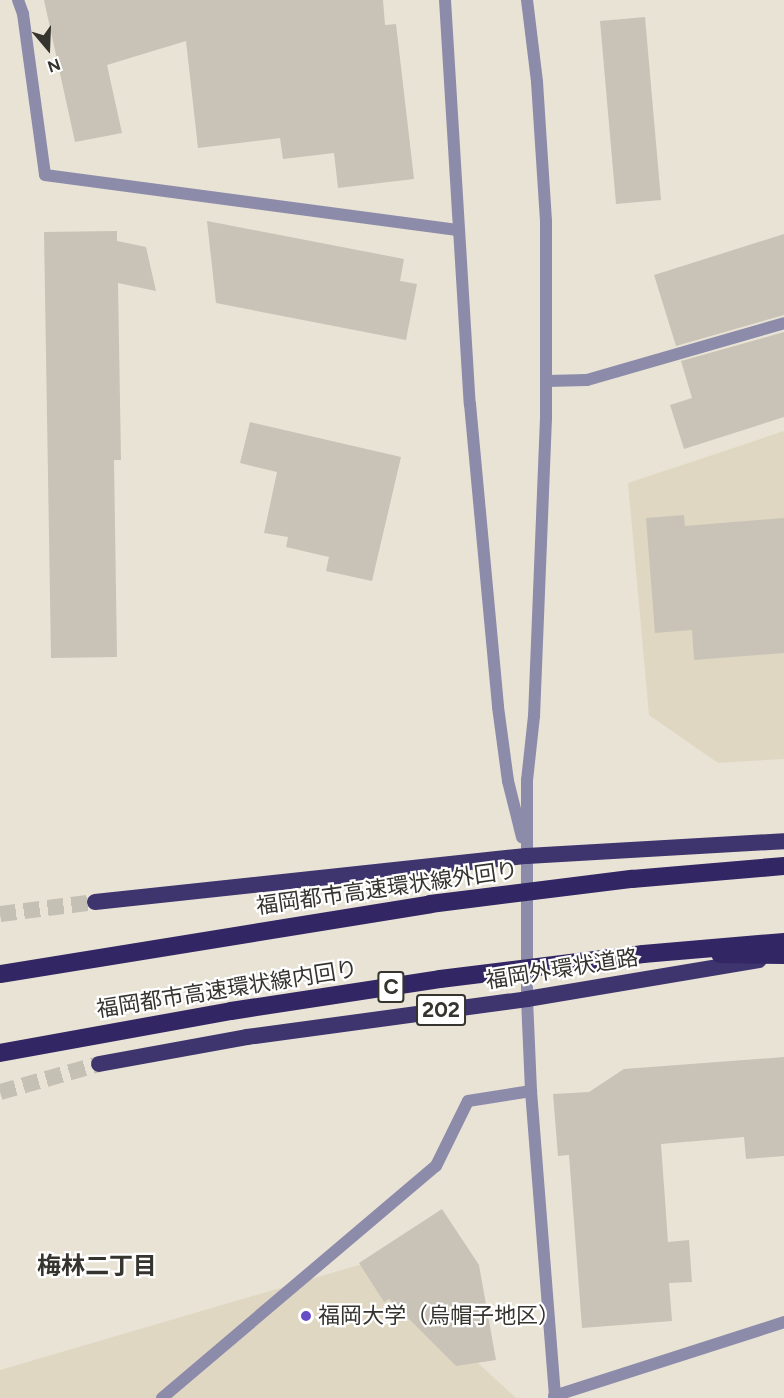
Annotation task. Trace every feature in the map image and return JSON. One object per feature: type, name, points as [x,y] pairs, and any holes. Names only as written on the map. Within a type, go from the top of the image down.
[{"type":"highway","points":[[95,902],[527,856],[784,842]]},
{"type":"highway","name":"福岡都市高速環状線外回り","points":[[0,974],[430,904],[632,879],[784,866]]},
{"type":"highway","name":"福岡都市高速環状線内回り","points":[[0,1053],[231,1011],[440,980],[643,954],[784,942]]},
{"type":"highway","points":[[643,954],[784,955]]},
{"type":"highway","name":"福岡外環状道路","points":[[99,1064],[247,1037],[527,999],[784,955]]},
{"type":"street","points":[[18,0],[22,14],[45,175],[457,230]]},
{"type":"street","points":[[445,0],[457,230],[498,707],[508,780],[527,856]]},
{"type":"street","points":[[527,0],[537,82],[546,222],[546,381],[534,716],[527,780],[527,999],[531,1091],[555,1397],[784,1322]]},
{"type":"street","points":[[546,381],[586,380],[784,323]]},
{"type":"street","points":[[162,1398],[436,1166],[468,1101],[531,1091]]},
{"type":"shaded area","points":[[784,431],[784,759],[718,763],[649,715],[628,483]]},
{"type":"shaded area","name":"福岡大学（烏帽子地区）","points":[[369,1262],[516,1398],[0,1398],[0,1370]]},
{"type":"building","points":[[44,0],[383,0],[385,25],[396,24],[414,179],[338,188],[334,153],[283,159],[280,138],[198,148],[186,41],[107,65],[122,133],[75,142]]},
{"type":"building","points":[[645,17],[661,200],[616,204],[600,21]]},
{"type":"building","points":[[207,221],[404,259],[400,281],[417,284],[406,340],[216,303]]},
{"type":"building","points":[[117,231],[117,241],[146,247],[156,291],[118,283],[121,460],[114,460],[117,657],[51,658],[44,232]]},
{"type":"building","points":[[784,234],[784,315],[676,346],[654,275]]},
{"type":"building","points":[[784,332],[784,417],[684,449],[670,405],[692,398],[681,361]]},
{"type":"building","points":[[250,422],[401,457],[372,581],[326,571],[329,557],[286,547],[288,537],[264,533],[277,472],[240,463]]},
{"type":"building","points":[[684,515],[685,526],[784,518],[784,653],[694,660],[692,630],[655,633],[646,518]]},
{"type":"building","points":[[784,1057],[784,1156],[746,1159],[744,1137],[661,1144],[668,1242],[689,1240],[692,1282],[669,1283],[672,1321],[582,1328],[569,1155],[558,1156],[553,1094],[589,1092],[624,1069]]},
{"type":"building","points":[[442,1209],[479,1265],[496,1360],[456,1366],[389,1299],[384,1302],[359,1263]]},
{"type":"tunnel","points":[[0,914],[95,902]]},
{"type":"tunnel","points":[[0,1092],[99,1064]]},
{"type":"place","name":"福岡大学（烏帽子地区）","points":[[306,1316]]},
{"type":"district","name":"梅林二丁目","points":[[97,1266]]}]
